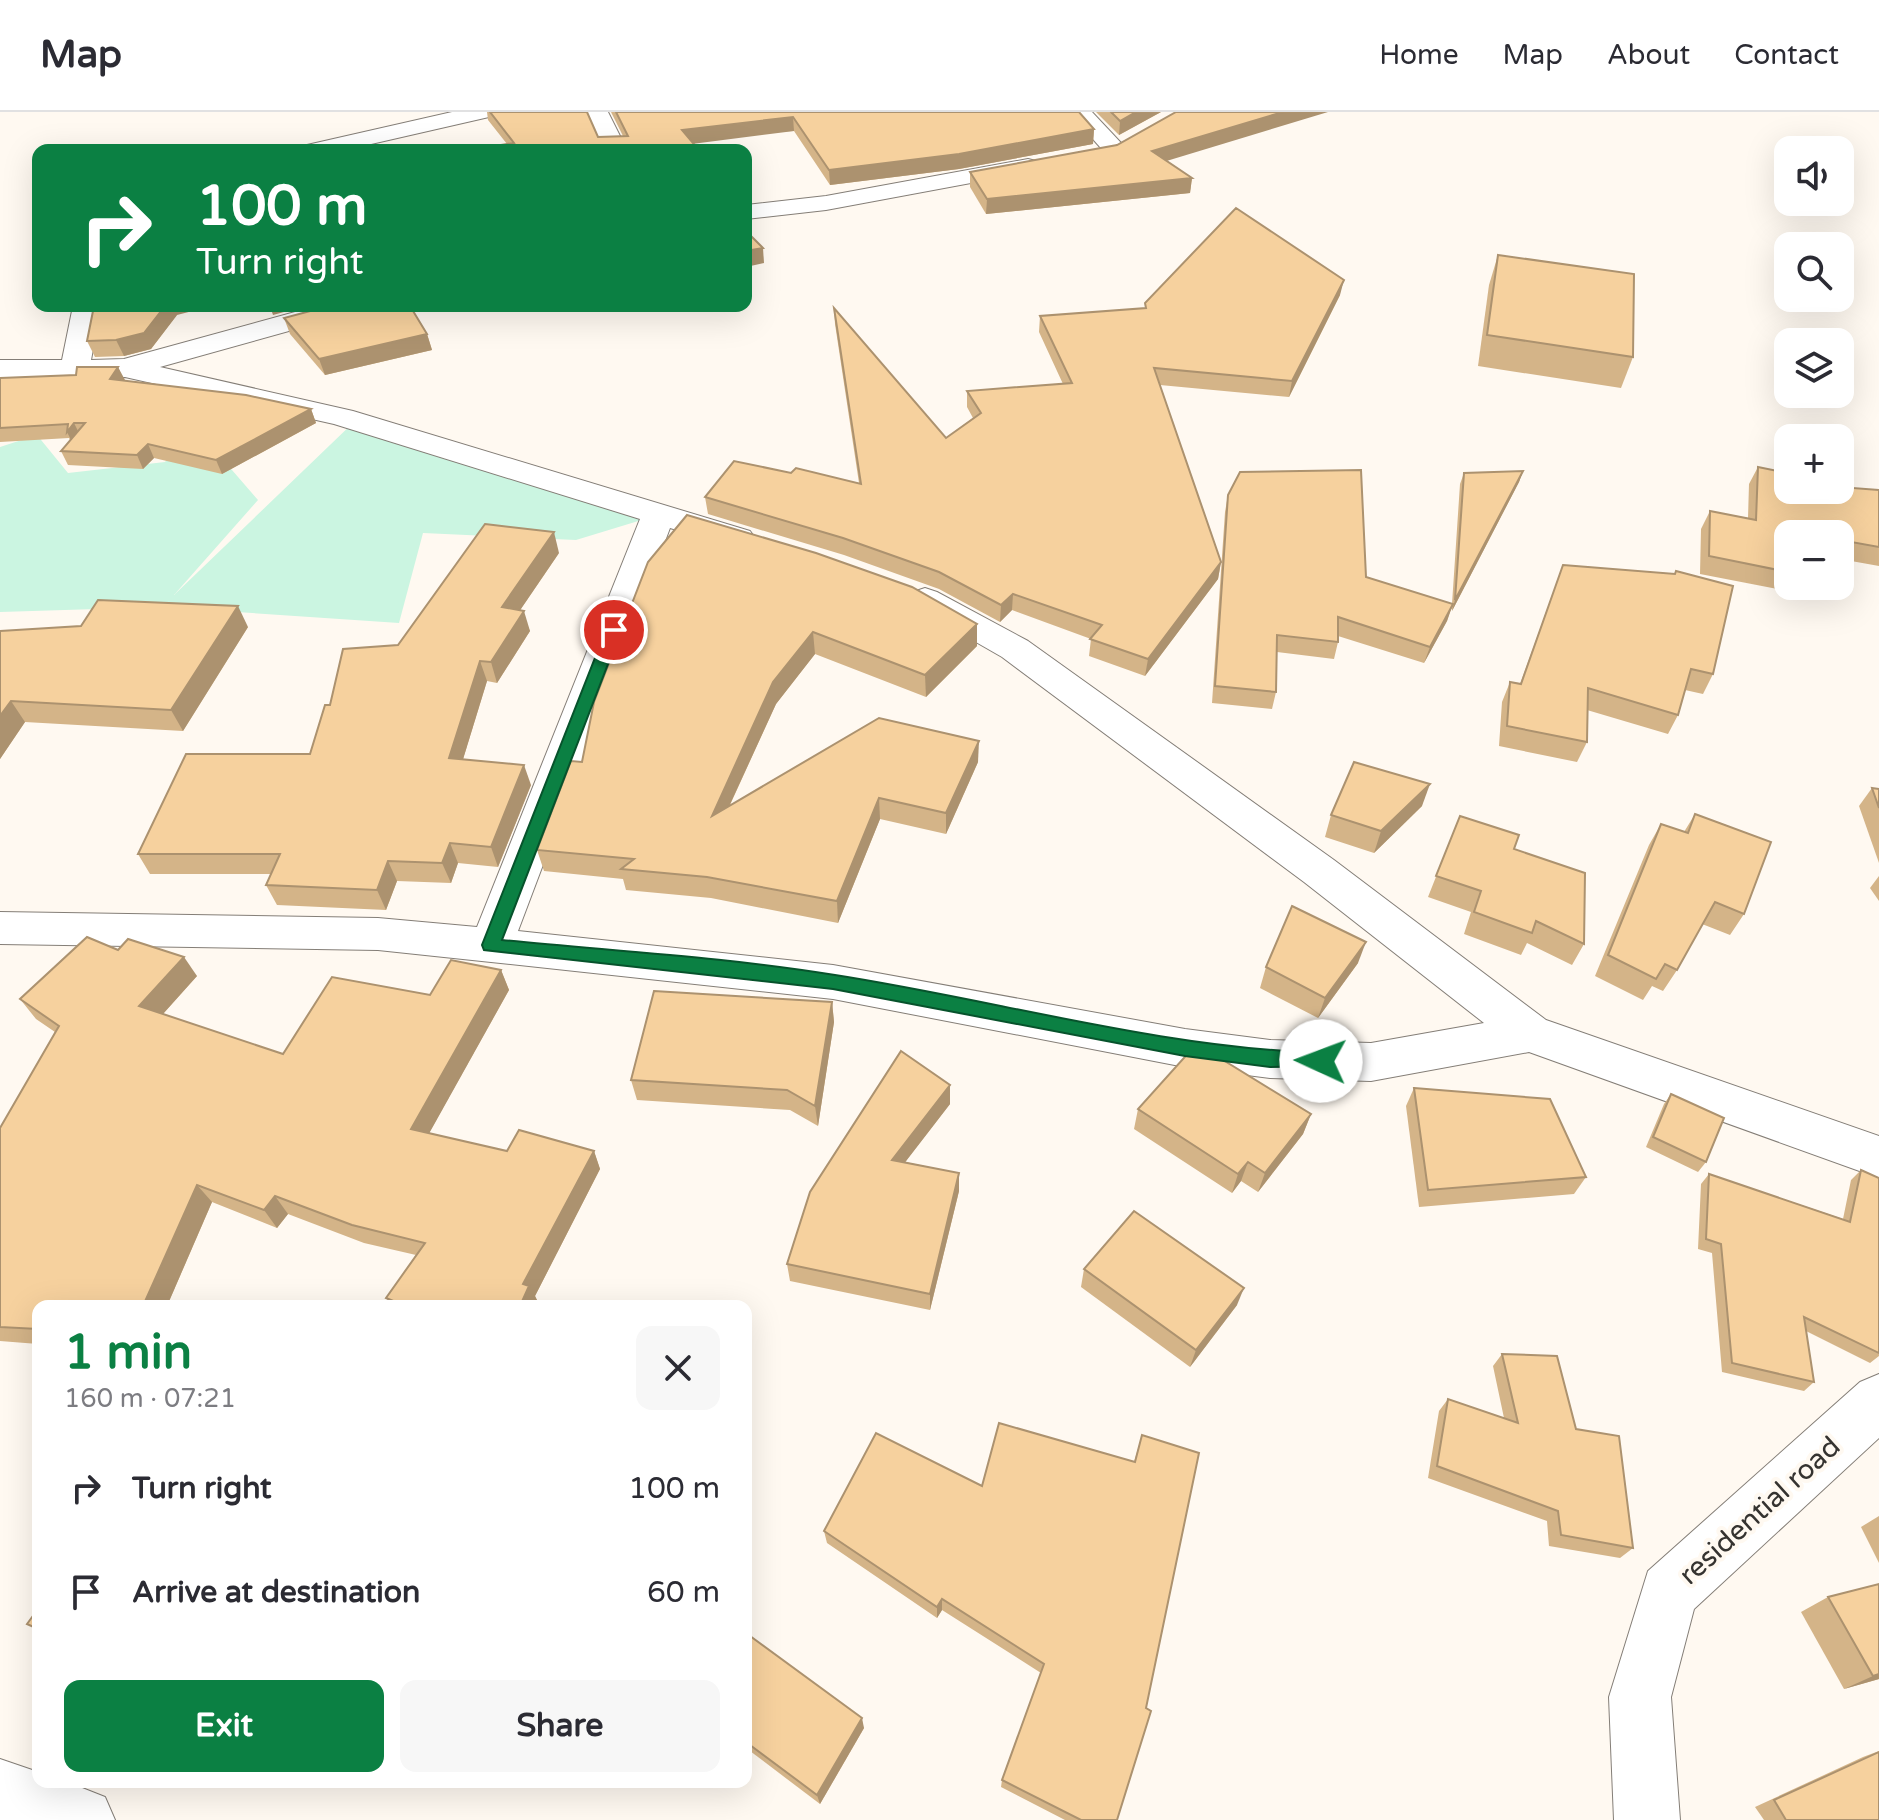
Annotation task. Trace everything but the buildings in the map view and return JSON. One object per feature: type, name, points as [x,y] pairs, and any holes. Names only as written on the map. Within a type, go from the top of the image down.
[{"type":"street","points":[[341,144],[481,112]]},
{"type":"street","points":[[597,112],[612,144]]},
{"type":"street","points":[[1080,112],[1115,150]]},
{"type":"street","points":[[1085,156],[1115,150],[1142,135]]},
{"type":"street","points":[[752,211],[826,203],[1054,161]]},
{"type":"street","points":[[75,366],[86,312]]},
{"type":"street","points":[[125,368],[326,312]]},
{"type":"street","points":[[0,369],[125,368],[356,420],[773,548]]},
{"type":"street","points":[[491,945],[658,515]]},
{"type":"street","points":[[899,589],[926,599],[1015,649],[1319,871],[1530,1033],[1879,1157]]},
{"type":"street","points":[[0,928],[378,934],[491,945],[833,982],[1185,1048],[1270,1059],[1371,1062],[1530,1033]]},
{"type":"street","name":"residential road","points":[[1647,1820],[1640,1697],[1669,1592],[1879,1401]]},
{"type":"street","points":[[0,1792],[82,1820]]},
{"type":"green space","points":[[213,402],[219,455],[258,500],[174,595],[356,420],[658,515],[576,540],[423,533],[399,623],[162,607],[0,612],[0,447],[37,435],[68,473],[165,462]]},
{"type":"route","points":[[614,630],[491,945],[833,982],[1185,1048],[1270,1059],[1321,1061]]}]
